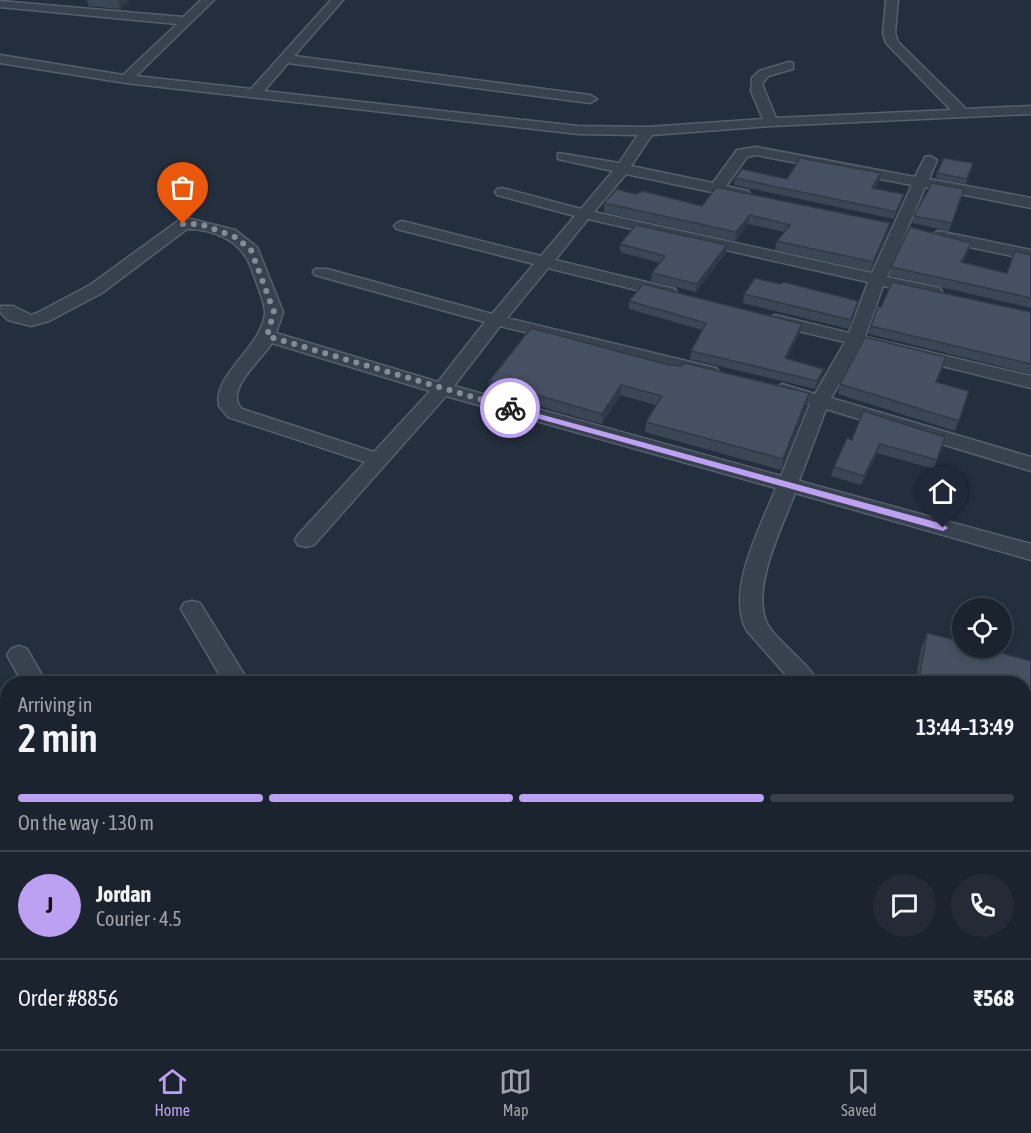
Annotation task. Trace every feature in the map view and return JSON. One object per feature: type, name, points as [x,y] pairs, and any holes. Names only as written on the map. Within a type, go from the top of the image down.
[{"type":"street","points":[[126,79],[208,0]]},
{"type":"street","points":[[256,93],[288,59],[337,0]]},
{"type":"street","points":[[892,0],[889,33],[892,43],[963,114]]},
{"type":"street","points":[[5,5],[186,21]]},
{"type":"street","points":[[0,59],[126,79],[578,130],[648,131],[771,122],[1031,110]]},
{"type":"street","points":[[288,59],[590,99]]},
{"type":"street","points":[[771,122],[756,90],[755,80],[758,75],[789,66]]},
{"type":"street","points":[[306,540],[442,389],[496,320],[623,168],[648,131]]},
{"type":"street","points":[[716,189],[742,153],[748,151],[795,156],[1031,203]]},
{"type":"street","points":[[563,156],[762,198]]},
{"type":"street","points":[[801,676],[755,625],[751,590],[760,556],[821,399],[855,341],[894,226],[923,180],[930,160]]},
{"type":"street","points":[[502,192],[584,214],[878,278],[954,297]]},
{"type":"street","points":[[7,310],[14,316],[31,321],[44,317],[96,290],[177,227],[200,224],[235,237],[251,250],[274,312],[267,336],[227,391],[224,400],[227,409],[235,414],[378,460]]},
{"type":"street","points":[[402,226],[682,296]]},
{"type":"street","points":[[894,226],[1031,255]]},
{"type":"street","points":[[321,272],[496,320],[728,376]]},
{"type":"street","points":[[763,317],[1031,382]]},
{"type":"street","points":[[267,336],[442,389],[1031,552]]},
{"type":"street","points":[[763,385],[821,399],[1031,464]]},
{"type":"street","points":[[192,609],[233,676]]},
{"type":"street","points":[[20,655],[31,676]]},
{"type":"building","points":[[800,158],[881,173],[872,188],[904,194],[896,212],[735,178],[742,169],[787,179]]},
{"type":"building","points":[[944,158],[973,163],[967,179],[937,173]]},
{"type":"building","points":[[932,183],[964,189],[952,223],[914,216]]},
{"type":"building","points":[[716,187],[890,223],[873,262],[777,241],[790,225],[750,215],[736,232],[604,203],[617,189],[635,194],[643,191],[702,206]]},
{"type":"building","points":[[636,225],[727,245],[697,284],[652,273],[665,256],[620,244]]},
{"type":"building","points":[[910,227],[971,243],[961,262],[1007,273],[1015,251],[1031,255],[1031,298],[891,267]]},
{"type":"building","points":[[755,278],[781,284],[784,282],[858,301],[851,320],[744,294]]},
{"type":"building","points":[[892,282],[1031,312],[1031,364],[871,326],[878,306],[881,307]]},
{"type":"building","points":[[643,284],[802,324],[785,358],[824,369],[817,381],[691,351],[706,323],[629,301]]},
{"type":"building","points":[[531,328],[669,365],[682,366],[684,363],[809,393],[783,459],[646,422],[662,396],[621,385],[602,414],[489,381]]},
{"type":"building","points":[[865,337],[946,357],[936,382],[969,391],[959,421],[840,384]]},
{"type":"building","points":[[863,411],[945,437],[937,460],[880,444],[864,476],[834,467],[847,438],[852,440]]},
{"type":"building","points":[[927,633],[952,639],[952,658],[1012,658],[1012,656],[1031,661],[1031,676],[919,676]]},
{"type":"way so far","points":[[183,224],[200,224],[235,237],[251,250],[274,312],[267,336],[510,408]]},
{"type":"route","points":[[510,408],[943,528]]}]
